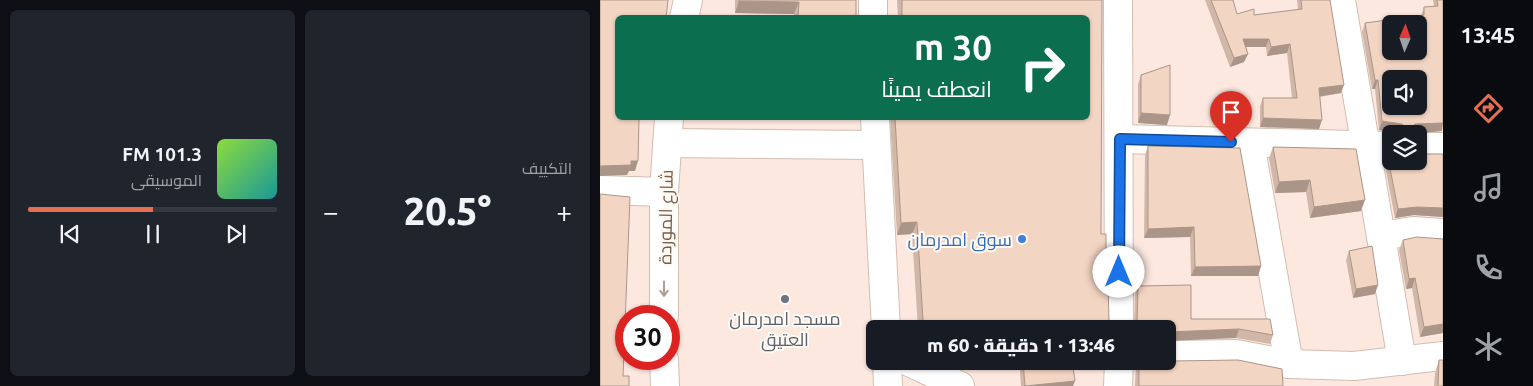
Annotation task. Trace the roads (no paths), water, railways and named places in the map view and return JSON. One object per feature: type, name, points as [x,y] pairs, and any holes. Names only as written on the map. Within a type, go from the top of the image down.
[{"type":"street","points":[[685,15],[688,0]]},
{"type":"street","points":[[873,0],[873,15]]},
{"type":"street","points":[[1118,0],[1120,139],[1119,320]]},
{"type":"street","points":[[1341,0],[1402,361]]},
{"type":"street","points":[[875,120],[886,320]]},
{"type":"street","points":[[668,130],[876,146]]},
{"type":"street","name":"شارع الموردة","points":[[664,305],[664,192],[668,130]]},
{"type":"street","points":[[1120,139],[1382,146]]},
{"type":"street","points":[[1250,143],[1289,364]]},
{"type":"street","points":[[1427,147],[1443,147]]},
{"type":"street","points":[[600,190],[664,192]]},
{"type":"street","points":[[1381,236],[1413,230],[1443,233]]},
{"type":"street","points":[[1176,355],[1236,354],[1289,364],[1354,366],[1443,356]]},
{"type":"street","points":[[664,370],[664,386]]},
{"type":"street","points":[[887,370],[888,386]]},
{"type":"street","points":[[926,370],[960,386]]},
{"type":"street","points":[[1118,386],[1119,370]]},
{"type":"place","name":"سوق امدرمان","points":[[1022,239]]},
{"type":"place","name":"مسجد امدرمان العتيق","points":[[785,299]]}]
